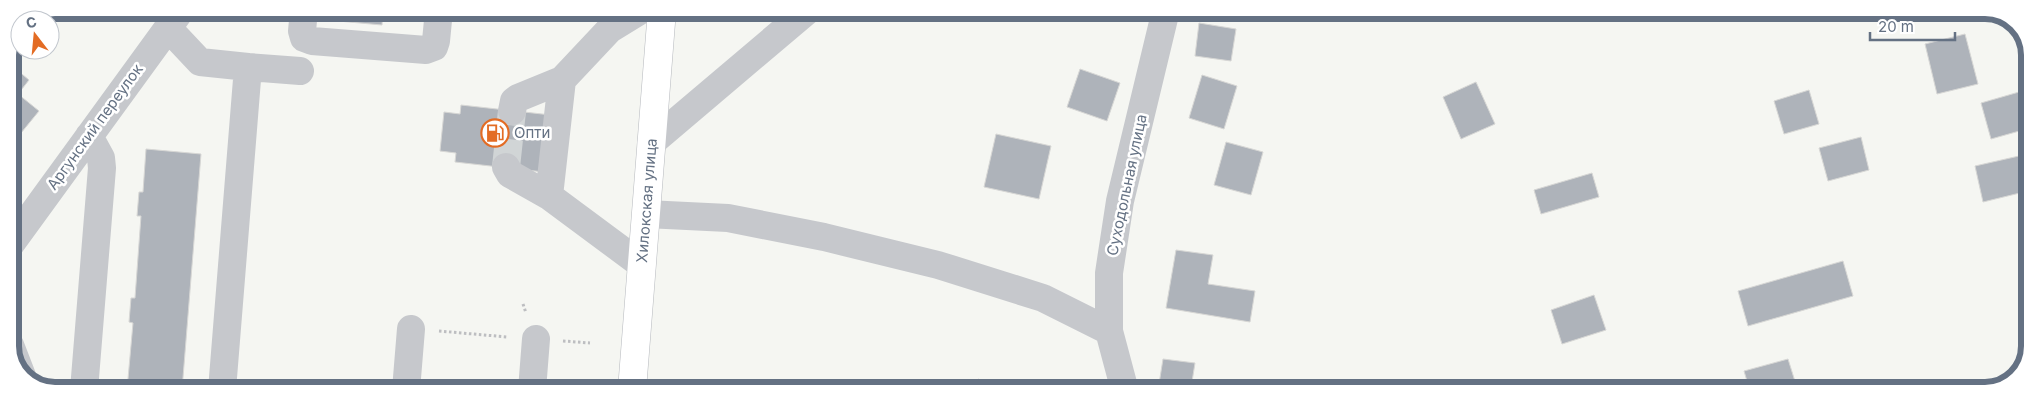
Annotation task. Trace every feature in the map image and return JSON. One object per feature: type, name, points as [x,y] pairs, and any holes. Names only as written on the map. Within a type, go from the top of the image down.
[{"type":"main road","name":"Хилокская улица","points":[[633,382],[661,19]]},
{"type":"street","points":[[174,19],[200,62],[300,71]]},
{"type":"street","name":"Аргунский переулок","points":[[19,232],[174,19]]},
{"type":"street","points":[[303,19],[302,31],[304,38],[312,41],[426,50],[434,47],[438,19]]},
{"type":"street","points":[[512,111],[514,101],[518,98],[562,80],[610,29],[626,19]]},
{"type":"street","points":[[651,143],[797,19]]},
{"type":"street","name":"Суходольная улица","points":[[1123,382],[1109,331],[1109,273],[1120,201],[1164,19]]},
{"type":"street","points":[[223,382],[248,67]]},
{"type":"street","points":[[549,196],[562,80]]},
{"type":"street","points":[[85,382],[102,168],[101,158],[89,136]]},
{"type":"street","points":[[506,168],[510,174],[549,196],[642,265]]},
{"type":"street","points":[[646,214],[728,218],[938,265],[1042,298],[1109,331]]},
{"type":"street","points":[[407,382],[411,329]]},
{"type":"street","points":[[533,382],[536,339]]},
{"type":"path","points":[[411,329],[590,343]]},
{"type":"building","points":[[327,19],[382,19],[382,25]]},
{"type":"building","points":[[1199,23],[1236,29],[1231,61],[1195,56]]},
{"type":"building","points":[[1965,34],[1978,84],[1937,94],[1925,44]]},
{"type":"building","points":[[1080,69],[1120,83],[1107,121],[1067,107]]},
{"type":"building","points":[[19,72],[29,80],[19,93]]},
{"type":"building","points":[[1202,75],[1237,86],[1224,129],[1189,118]]},
{"type":"building","points":[[1476,82],[1495,124],[1461,139],[1443,97]]},
{"type":"building","points":[[1809,90],[1819,124],[1784,134],[1774,101]]},
{"type":"building","points":[[2021,91],[2021,131],[1991,139],[1981,103]]},
{"type":"building","points":[[19,95],[39,111],[21,133],[19,131]]},
{"type":"building","name":"Опти","points":[[461,105],[551,115],[544,172],[455,162],[456,153],[440,151],[444,112],[460,114]]},
{"type":"building","points":[[996,134],[1051,146],[1039,199],[984,187]]},
{"type":"building","points":[[1861,137],[1869,170],[1828,181],[1819,148]]},
{"type":"building","points":[[1226,142],[1263,152],[1251,195],[1214,185]]},
{"type":"building","points":[[146,149],[201,154],[183,382],[128,382],[133,323],[129,322],[131,298],[135,298],[141,216],[137,216],[139,192],[143,192]]},
{"type":"building","points":[[2019,156],[2021,164],[2021,193],[1983,202],[1975,166]]},
{"type":"building","points":[[1592,173],[1599,197],[1541,214],[1534,190]]},
{"type":"building","points":[[1176,250],[1213,255],[1208,284],[1255,291],[1250,322],[1166,308]]},
{"type":"building","points":[[1843,261],[1853,296],[1748,326],[1738,291]]},
{"type":"building","points":[[1594,295],[1606,330],[1562,344],[1551,310]]},
{"type":"building","points":[[1163,359],[1195,363],[1192,382],[1159,382]]},
{"type":"building","points":[[1788,359],[1795,382],[1747,382],[1744,371]]},
{"type":"tunnel","points":[[506,167],[512,111]]},
{"type":"place","name":"Опти","points":[[495,133]]}]
